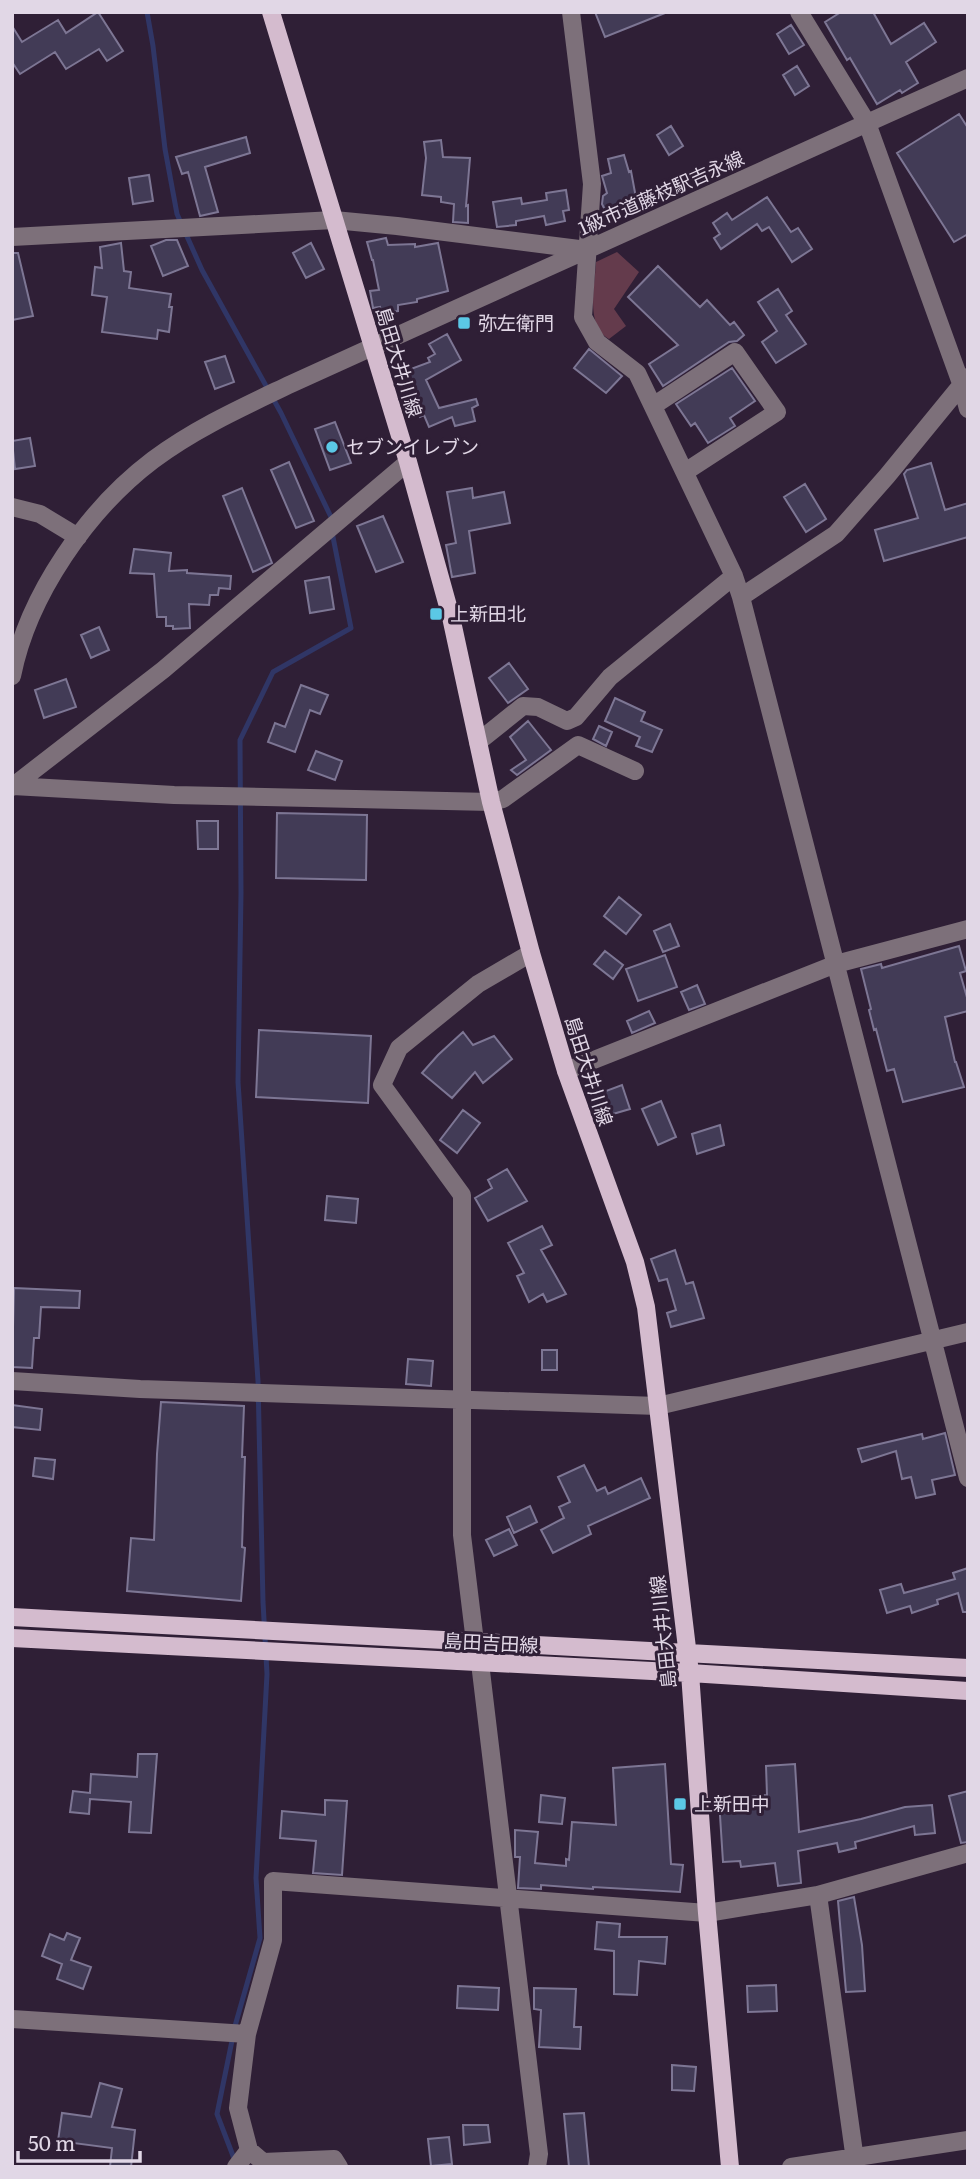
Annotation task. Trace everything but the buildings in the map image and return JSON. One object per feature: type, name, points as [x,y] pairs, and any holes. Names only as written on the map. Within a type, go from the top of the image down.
[{"type":"main road","name":"島田大井川線","points":[[271,12],[408,462],[451,617],[491,802],[531,953],[566,1071],[635,1262],[646,1307],[690,1673],[730,2167]]},
{"type":"main road","name":"島田吉田線","points":[[12,1617],[968,1668]]},
{"type":"main road","name":"島田吉田線","points":[[12,1638],[690,1673],[968,1691]]},
{"type":"street","points":[[571,12],[592,184],[583,317],[597,342],[637,373],[734,576],[741,597],[968,1478]]},
{"type":"street","points":[[799,12],[867,123],[965,381],[968,409]]},
{"type":"street","name":"1級市道藤枝駅吉永線","points":[[12,676],[16,656],[30,619],[59,564],[78,537],[124,484],[187,436],[372,347],[968,78]]},
{"type":"street","points":[[12,237],[334,220],[587,250]]},
{"type":"street","points":[[653,406],[735,352],[776,412],[685,472]]},
{"type":"street","points":[[741,597],[836,534],[965,381]]},
{"type":"street","points":[[13,786],[163,670],[408,462]]},
{"type":"street","points":[[12,508],[40,514],[78,537]]},
{"type":"street","points":[[478,742],[523,706],[538,707],[567,721],[576,717],[610,677],[734,576]]},
{"type":"street","points":[[13,786],[174,795],[491,802],[503,799],[578,745],[635,771]]},
{"type":"street","points":[[566,1071],[836,964],[968,929]]},
{"type":"street","points":[[475,1642],[462,1535],[462,1195],[382,1085],[399,1048],[478,984],[531,953]]},
{"type":"street","points":[[12,1381],[140,1389],[658,1406],[968,1332]]},
{"type":"street","points":[[480,1663],[539,2154],[537,2167]]},
{"type":"street","points":[[340,2167],[334,2159],[263,2162],[244,2158],[238,2108],[247,2034],[273,1940],[273,1881],[708,1913],[818,1895],[968,1853]]},
{"type":"street","points":[[818,1895],[855,2162]]},
{"type":"street","points":[[12,2019],[247,2034]]},
{"type":"street","points":[[791,2167],[855,2162],[968,2140]]},
{"type":"shaded area","points":[[617,252],[639,272],[614,309],[626,326],[609,339],[597,325],[593,293],[596,262]]},
{"type":"waterway","points":[[147,12],[165,149],[177,214],[202,270],[281,413],[331,517],[331,523]]},
{"type":"waterway","points":[[235,2161],[217,2114],[235,2026],[260,1938],[256,1878],[267,1674],[258,1381],[238,1082],[240,740],[273,672],[351,628],[332,532]]},
{"type":"place","name":"弥左衛門","points":[[464,323]]},
{"type":"place","name":"セブンイレブン","points":[[332,447]]},
{"type":"place","name":"上新田北","points":[[436,614]]},
{"type":"place","name":"上新田中","points":[[680,1804]]}]
